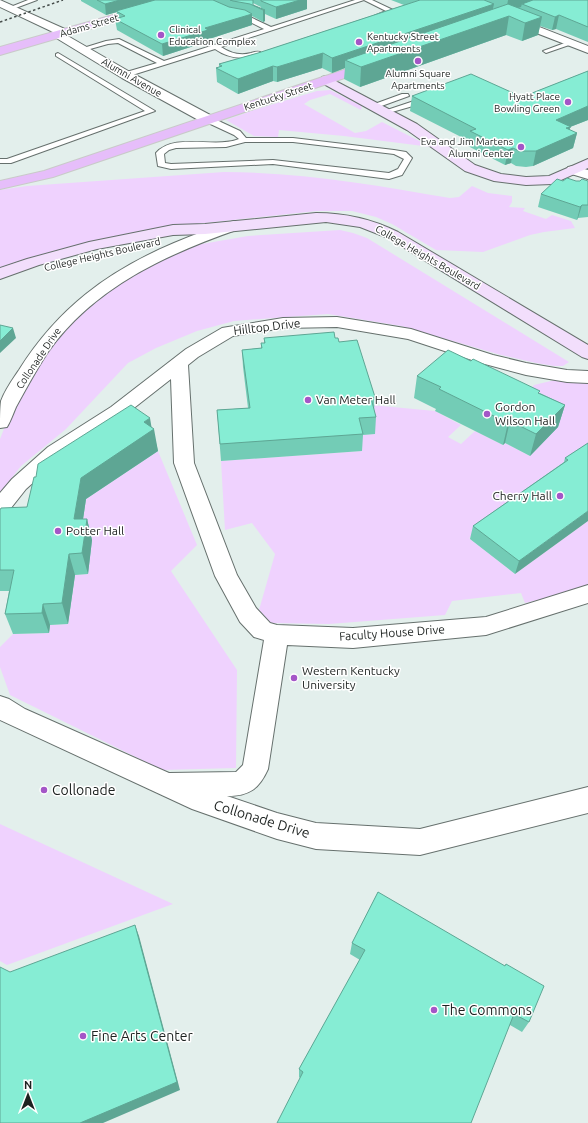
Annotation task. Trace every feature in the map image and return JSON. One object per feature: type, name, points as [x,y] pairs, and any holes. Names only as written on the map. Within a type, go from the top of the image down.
[{"type":"main road","name":"Adams Street","points":[[0,51],[178,0]]},
{"type":"main road","points":[[488,24],[521,12]]},
{"type":"main road","name":"Kentucky Street","points":[[0,185],[48,174],[384,60]]},
{"type":"street","points":[[460,0],[588,50]]},
{"type":"street","name":"Alumni Avenue","points":[[0,3],[60,33],[83,49],[124,82],[208,119]]},
{"type":"street","points":[[326,80],[412,127],[470,168],[499,178],[526,181],[552,180],[588,163]]},
{"type":"street","points":[[573,170],[588,175]]},
{"type":"street","name":"College Heights Boulevard","points":[[0,274],[33,262],[94,245],[173,230],[205,229],[334,217],[353,219],[376,226],[588,353]]},
{"type":"street","name":"Collonade Drive","points":[[0,422],[26,372],[39,354],[61,324],[90,298],[123,274],[143,263],[207,235],[234,226]]},
{"type":"street","name":"College Heights Boulevard","points":[[0,284],[31,272],[88,256],[205,229]]},
{"type":"street","name":"Hilltop Drive","points":[[0,508],[19,484],[55,452],[118,411],[192,353],[228,332],[283,323],[337,322],[411,334],[487,359],[526,369],[567,376],[588,377]]},
{"type":"street","name":"Faculty House Drive","points":[[179,364],[184,463],[210,529],[217,555],[226,576],[248,615],[262,630],[276,635],[353,638],[486,626],[588,594]]},
{"type":"street","points":[[164,784],[239,784],[249,778],[255,769],[276,635]]},
{"type":"street","name":"Collonade Drive","points":[[0,707],[16,717],[201,800],[277,826],[316,836],[420,842],[588,800]]},
{"type":"lane","points":[[11,8],[34,0]]},
{"type":"lane","points":[[124,82],[163,63],[361,0]]},
{"type":"lane","points":[[366,20],[386,14],[390,10],[367,0]]},
{"type":"lane","points":[[225,13],[232,16],[248,18],[270,29]]},
{"type":"lane","points":[[275,22],[282,25]]},
{"type":"lane","points":[[83,49],[108,42],[119,41],[163,63]]},
{"type":"lane","points":[[538,48],[565,41]]},
{"type":"lane","points":[[546,52],[565,41]]},
{"type":"lane","points":[[216,46],[227,54],[242,58],[264,52]]},
{"type":"lane","points":[[0,161],[8,161],[151,111],[124,82],[58,55]]},
{"type":"lane","points":[[379,109],[411,99],[379,109]]},
{"type":"lane","points":[[208,119],[237,133],[244,140],[293,140],[394,152],[403,154],[408,158],[403,171],[389,176],[273,162],[171,167],[161,164],[160,153],[166,148],[190,145],[237,143],[244,140]]},
{"type":"shaded area","points":[[330,90],[362,106],[361,110],[330,94],[310,100],[304,104],[355,133],[366,131],[382,122],[431,147],[344,136],[279,130],[278,137],[254,136],[226,120],[317,91]]},
{"type":"shaded area","points":[[224,172],[281,174],[338,180],[450,198],[459,197],[472,186],[488,193],[512,196],[512,202],[509,207],[525,208],[523,211],[546,219],[552,215],[571,221],[575,228],[530,235],[483,252],[436,250],[392,224],[376,217],[352,211],[317,211],[178,226],[0,269],[0,190],[27,186]]},
{"type":"shaded area","points":[[340,230],[367,238],[569,362],[563,366],[536,363],[501,355],[401,326],[328,314],[234,321],[197,331],[156,348],[128,363],[66,429],[21,466],[0,493],[0,439],[13,406],[60,333],[96,297],[144,264],[196,245],[248,236]]},
{"type":"shaded area","points":[[555,380],[588,383],[588,453],[469,538],[515,574],[588,521],[588,587],[579,587],[555,596],[525,603],[521,593],[452,601],[445,615],[329,624],[271,623],[259,610],[275,554],[252,523],[225,530],[221,461],[362,451],[358,435],[374,434],[371,405],[435,411],[461,425],[448,437],[461,444],[475,431],[503,445],[505,443],[530,456],[528,393],[534,385]]},
{"type":"shaded area","points":[[158,451],[197,545],[171,571],[237,670],[236,768],[162,770],[10,695],[0,667],[0,647],[13,634],[49,633],[50,625],[68,624],[75,575],[88,574],[80,540],[86,499]]},
{"type":"shaded area","points":[[0,824],[173,904],[7,965],[0,961]]},
{"type":"building","points":[[97,0],[120,0],[105,4]]},
{"type":"building","points":[[155,0],[213,0],[229,7],[245,10],[252,14],[205,28],[208,30],[162,44],[115,19],[125,16],[116,11]]},
{"type":"building","points":[[230,0],[253,0],[253,5],[265,10],[250,4]]},
{"type":"building","points":[[261,0],[300,0],[276,7]]},
{"type":"building","points":[[420,0],[484,0],[494,4],[332,58],[323,53],[277,67],[273,66],[238,79],[216,68],[222,66],[219,64],[258,53]]},
{"type":"building","points":[[533,0],[588,0],[588,27],[559,15],[555,17],[522,4]]},
{"type":"building","points":[[508,4],[542,17],[525,23],[509,16],[361,67],[345,60]]},
{"type":"building","points":[[588,71],[588,106],[556,120],[571,127],[566,128],[577,133],[536,151],[519,151],[513,148],[508,150],[470,131],[476,129],[412,96],[471,74],[522,97]]},
{"type":"building","points":[[567,178],[576,181],[580,181],[582,179],[588,181],[588,205],[582,205],[580,207],[541,194],[557,179],[563,181]]},
{"type":"building","points":[[0,325],[13,328],[0,341]]},
{"type":"building","name":"Van Meter Hall","points":[[334,332],[335,338],[338,338],[339,342],[357,340],[375,397],[371,398],[376,417],[359,418],[363,434],[220,444],[217,410],[250,408],[242,350],[262,348],[261,343],[265,343],[264,338]]},
{"type":"building","points":[[448,350],[471,361],[473,359],[540,391],[538,393],[565,405],[536,434],[510,421],[508,423],[439,389],[441,387],[417,376]]},
{"type":"building","name":"Potter Hall","points":[[131,405],[150,418],[144,422],[154,429],[81,478],[74,519],[87,519],[82,553],[69,554],[62,603],[43,604],[42,613],[5,614],[14,570],[0,570],[1,508],[27,507],[34,477],[36,477],[38,464]]},
{"type":"building","name":"Cherry Hall","points":[[588,443],[588,511],[519,561],[473,526],[568,460],[565,458]]},
{"type":"building","name":"The Commons","points":[[378,892],[505,966],[506,964],[544,986],[529,1022],[514,1014],[471,1123],[277,1123],[303,1072],[299,1069],[365,950],[352,943]]},
{"type":"building","name":"Fine Arts Center","points":[[135,925],[177,1082],[80,1123],[0,1123],[0,967],[10,972]]},
{"type":"railway","points":[[0,22],[63,0]]},
{"type":"place","name":"Clinical Education Complex","points":[[161,35]]},
{"type":"place","name":"Kentucky Street Apartments","points":[[359,42]]},
{"type":"place","name":"Alumni Square Apartments","points":[[418,61]]},
{"type":"place","name":"Hyatt Place Bowling Green","points":[[568,102]]},
{"type":"place","name":"Eva and Jim Martens Alumni Center","points":[[521,147]]},
{"type":"place","name":"Van Meter Hall","points":[[308,400]]},
{"type":"place","name":"Gordon Wilson Hall","points":[[487,414]]},
{"type":"place","name":"Cherry Hall","points":[[560,496]]},
{"type":"place","name":"Potter Hall","points":[[58,531]]},
{"type":"place","name":"Western Kentucky University","points":[[294,678]]},
{"type":"place","name":"Collonade","points":[[44,790]]},
{"type":"place","name":"The Commons","points":[[434,1010]]},
{"type":"place","name":"Fine Arts Center","points":[[83,1036]]}]
